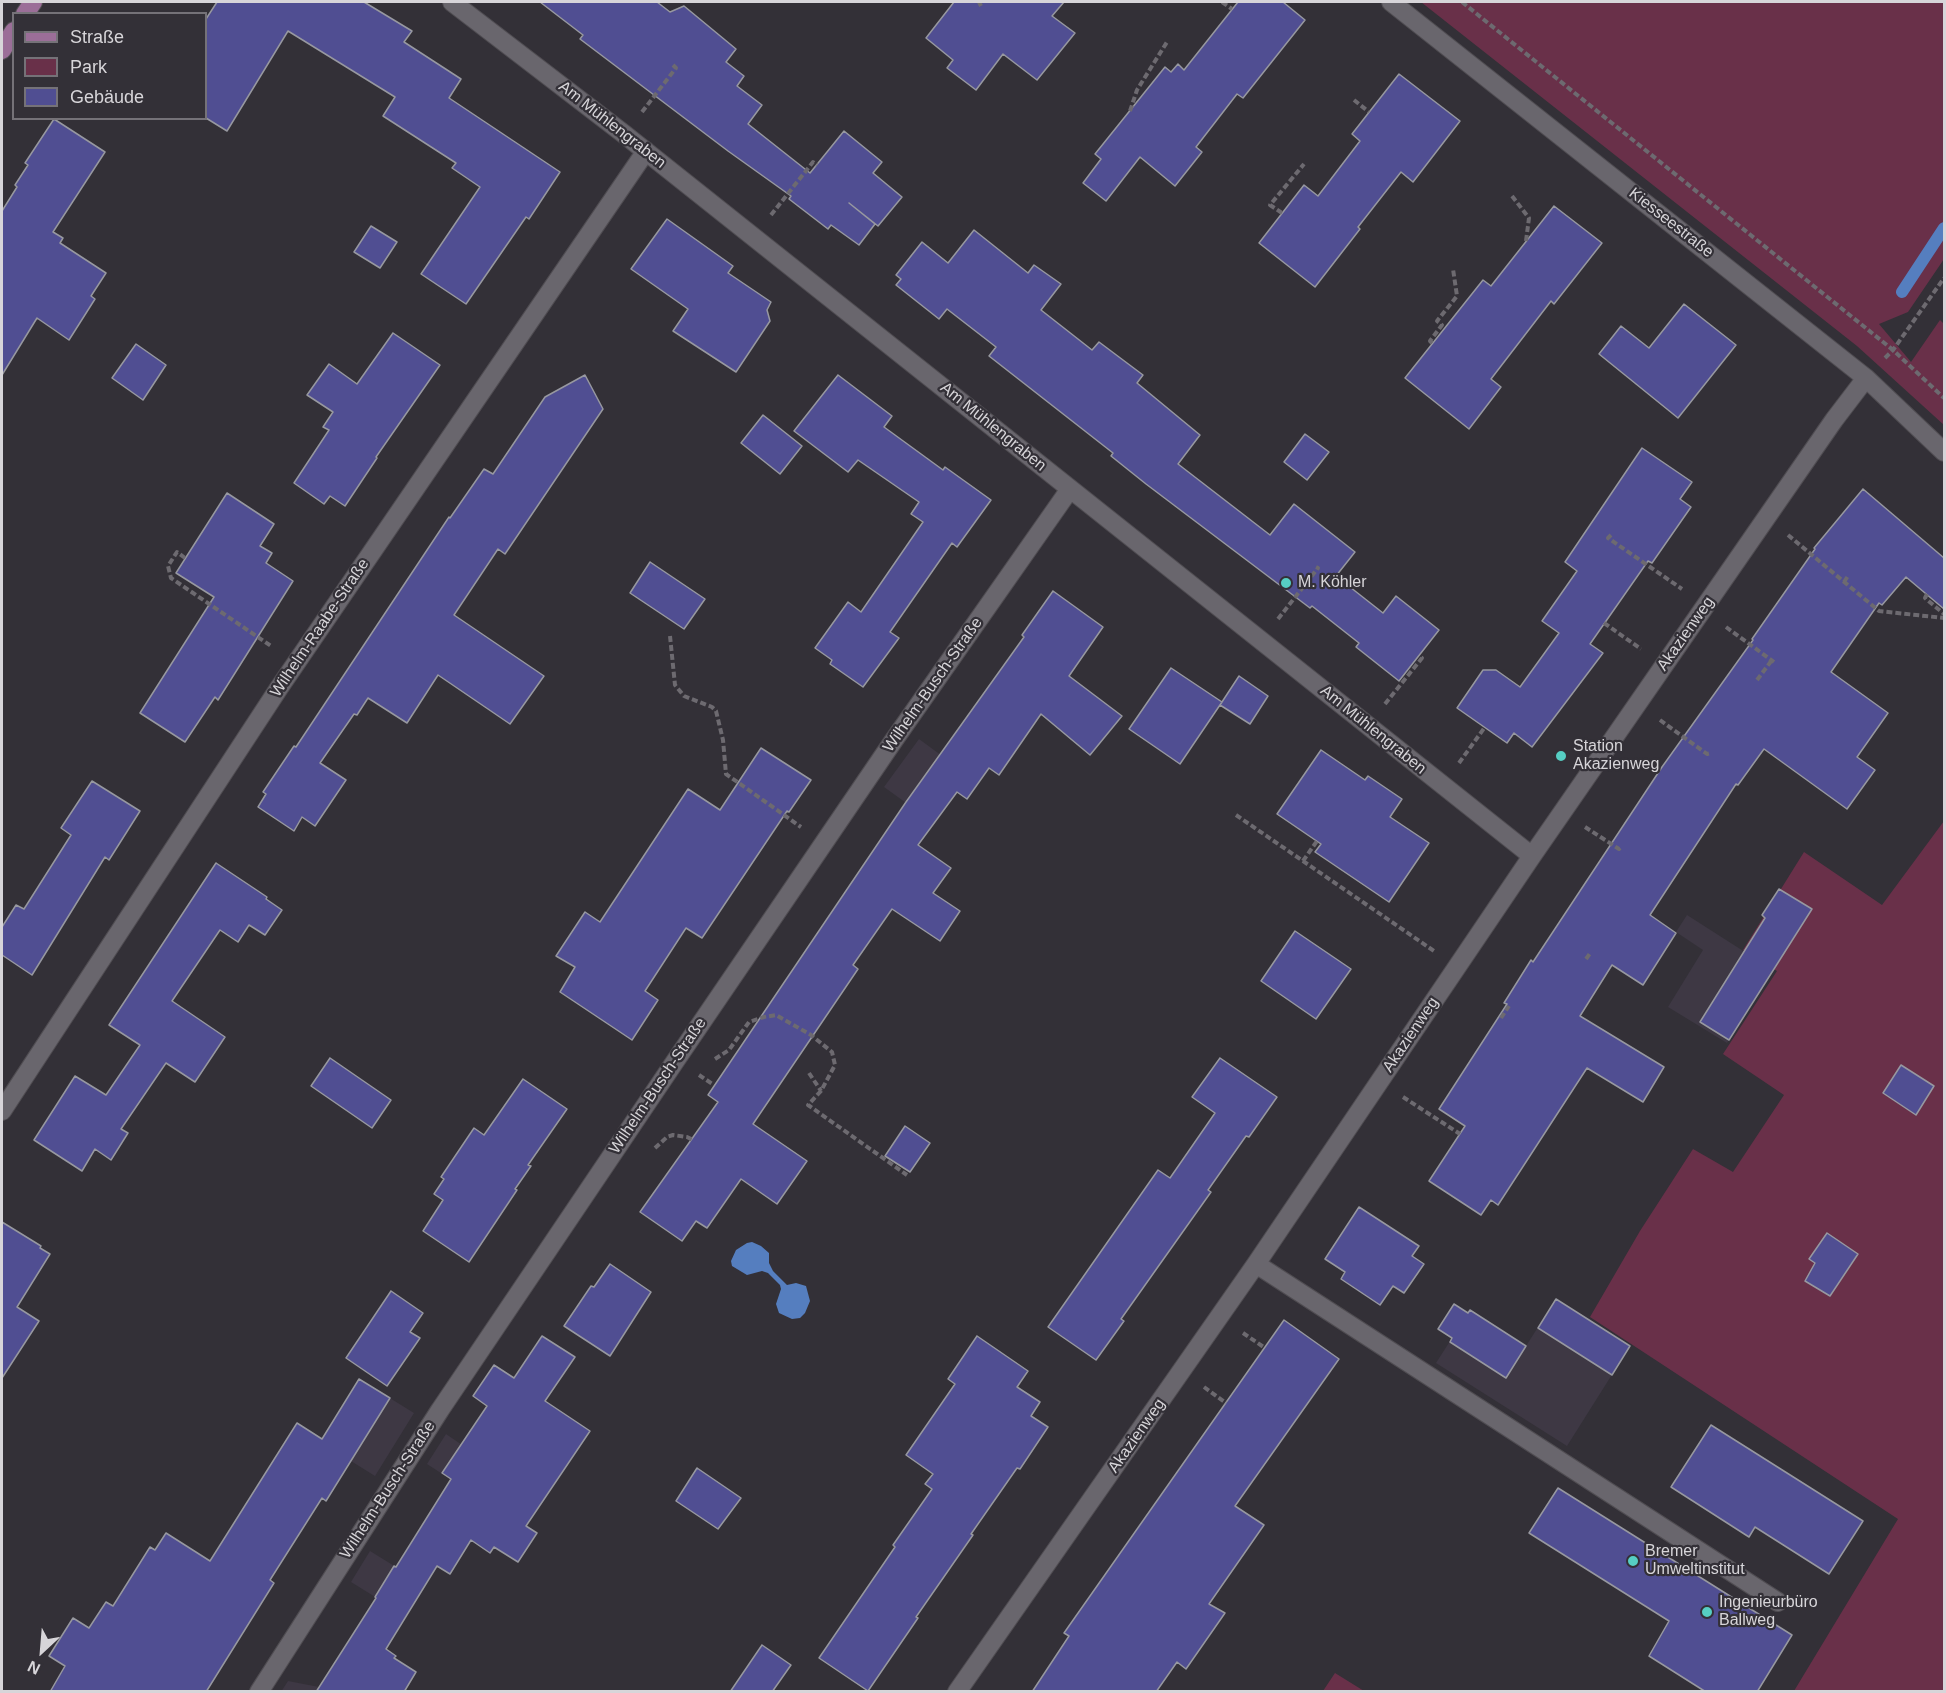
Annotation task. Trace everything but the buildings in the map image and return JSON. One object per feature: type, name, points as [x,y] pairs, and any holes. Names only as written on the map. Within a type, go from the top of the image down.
[{"type":"main road","points":[[2,50],[12,35]]},
{"type":"street","name":"Am Mühlengraben","points":[[452,2],[754,236],[1532,856]]},
{"type":"street","name":"Kiesseestraße","points":[[1391,2],[1866,378],[1944,452]]},
{"type":"street","name":"Wilhelm-Raabe-Straße","points":[[2,1110],[296,664],[646,151]]},
{"type":"street","name":"Akazienweg","points":[[957,1692],[1256,1264],[1562,812],[1834,420],[1866,378]]},
{"type":"street","name":"Wilhelm-Busch-Straße","points":[[259,1692],[440,1410],[824,843],[1070,489]]},
{"type":"street","points":[[1256,1264],[1778,1602]]},
{"type":"path","points":[[1222,2],[1232,9]]},
{"type":"path","points":[[1462,2],[1893,350],[1944,398]]},
{"type":"path","points":[[1130,111],[1137,90],[1167,42]]},
{"type":"path","points":[[624,134],[676,68],[673,65]]},
{"type":"path","points":[[1354,100],[1369,112]]},
{"type":"path","points":[[754,236],[813,162],[817,165]]},
{"type":"path","points":[[1282,213],[1270,205],[1304,164]]},
{"type":"path","points":[[1512,196],[1529,218],[1526,241]]},
{"type":"path","points":[[1432,343],[1430,341],[1442,326],[1437,321],[1457,296],[1453,269]]},
{"type":"path","points":[[1893,350],[1944,278]]},
{"type":"path","points":[[1767,517],[1879,611],[1944,616]]},
{"type":"path","points":[[185,558],[177,552],[168,566],[171,579],[296,664]]},
{"type":"path","points":[[1261,641],[1318,568],[1316,567]]},
{"type":"path","points":[[1844,582],[1848,576]]},
{"type":"path","points":[[1927,594],[1925,598],[1944,616]]},
{"type":"path","points":[[1605,623],[1664,665]]},
{"type":"path","points":[[670,636],[675,685],[684,696],[706,704],[716,711],[723,740],[726,774],[824,843]]},
{"type":"path","points":[[1368,726],[1422,658],[1419,656]]},
{"type":"path","points":[[1757,680],[1772,660]]},
{"type":"path","points":[[1637,704],[1707,754],[1711,753]]},
{"type":"path","points":[[1443,785],[1485,727]]},
{"type":"path","points":[[1562,812],[1619,849],[1621,847]]},
{"type":"path","points":[[1236,815],[1457,967]]},
{"type":"path","points":[[1303,861],[1317,842]]},
{"type":"path","points":[[1586,959],[1591,952]]},
{"type":"path","points":[[1501,1018],[1509,1006]]},
{"type":"path","points":[[712,1061],[729,1050],[749,1022],[776,1015],[811,1035],[832,1052],[835,1065],[821,1091],[808,1105],[907,1175]]},
{"type":"path","points":[[695,1072],[704,1067]]},
{"type":"path","points":[[809,1073],[821,1091]]},
{"type":"path","points":[[1380,1082],[1460,1134]]},
{"type":"path","points":[[649,1155],[667,1137],[680,1136],[693,1140]]},
{"type":"shaded area","points":[[919,739],[979,783],[967,799],[957,792],[934,823],[884,787]]},
{"type":"shaded area","points":[[1687,915],[1773,970],[1727,1043],[1668,1007],[1703,950],[1676,932]]},
{"type":"shaded area","points":[[1556,1299],[1630,1346],[1567,1446],[1436,1363],[1470,1310],[1526,1346]]},
{"type":"shaded area","points":[[359,1379],[414,1413],[375,1476],[351,1461],[353,1458],[338,1428],[331,1424]]},
{"type":"shaded area","points":[[446,1434],[490,1464],[470,1492],[427,1464]]},
{"type":"shaded area","points":[[370,1551],[425,1585],[406,1616],[351,1582]]},
{"type":"shaded area","points":[[288,1681],[319,1687],[326,1691],[281,1692]]},
{"type":"green space","points":[[1421,2],[1944,2],[1944,259],[1908,312],[1879,324],[1911,362],[1940,320],[1944,324],[1944,425],[1857,346]]},
{"type":"green space","points":[[1944,821],[1944,1691],[1794,1691],[1898,1519],[1590,1317],[1640,1231],[1693,1149],[1733,1172],[1784,1095],[1723,1054],[1777,971],[1743,950],[1804,852],[1882,905]]},
{"type":"green space","points":[[1335,1673],[1364,1691],[1323,1691]]},
{"type":"water","points":[[752,1242],[769,1253],[769,1263],[773,1271],[787,1285],[796,1283],[806,1286],[810,1301],[800,1318],[792,1319],[779,1313],[776,1304],[781,1289],[780,1285],[768,1273],[762,1271],[747,1275],[732,1266],[731,1261],[736,1250]]},
{"type":"waterway","points":[[1902,292],[1944,228]]},
{"type":"place","name":"M. Köhler","points":[[1286,583]]},
{"type":"place","name":"Station Akazienweg","points":[[1561,756]]},
{"type":"place","name":"Bremer Umweltinstitut","points":[[1633,1561]]},
{"type":"place","name":"Ingenieurbüro Ballweg","points":[[1707,1612]]}]
